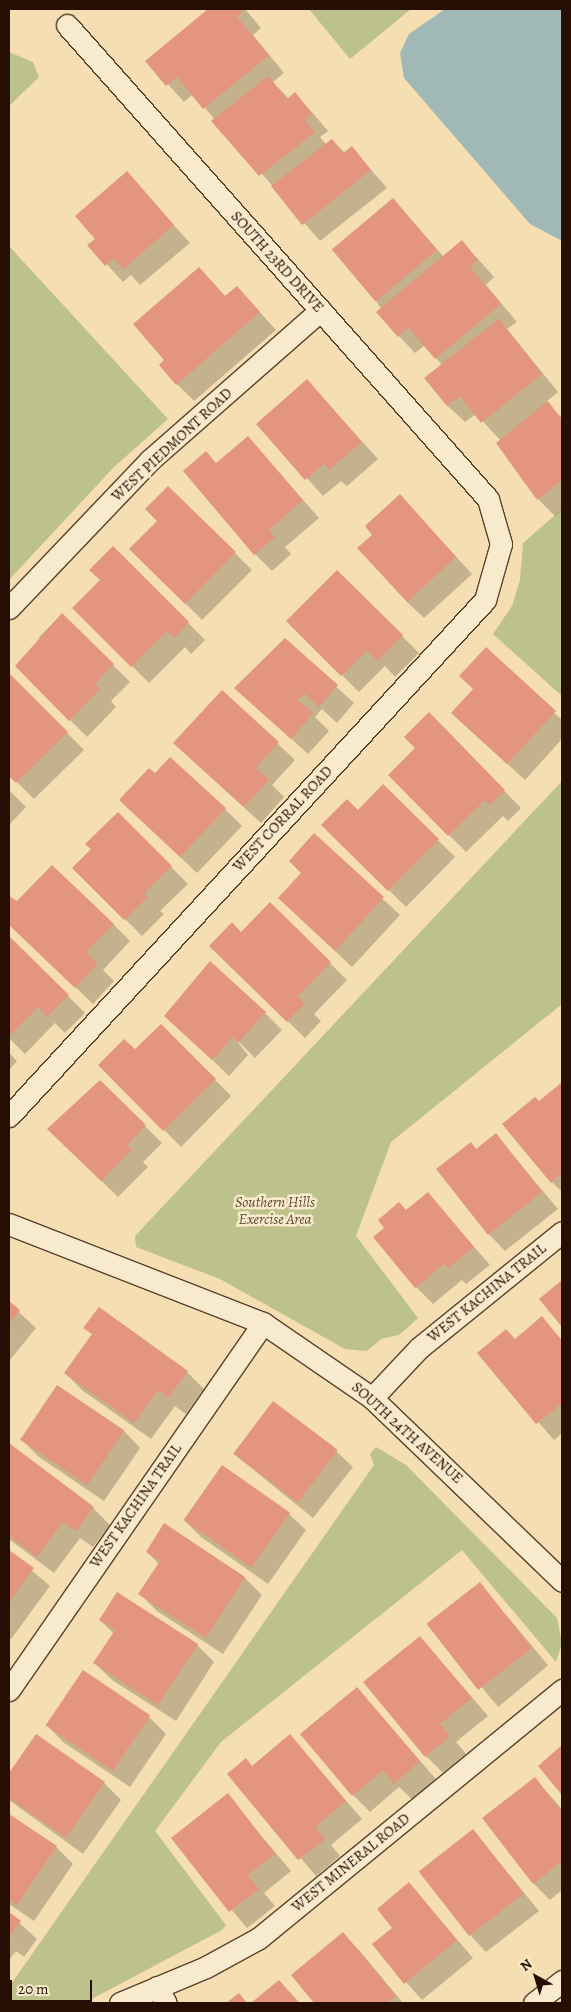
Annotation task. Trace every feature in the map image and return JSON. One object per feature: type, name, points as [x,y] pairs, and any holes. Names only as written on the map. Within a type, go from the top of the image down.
[{"type":"street","name":"SOUTH 23RD DRIVE","points":[[67,25],[488,498]]},
{"type":"street","name":"WEST PIEDMONT ROAD","points":[[9,608],[150,460],[321,310]]},
{"type":"street","name":"WEST CORRAL ROAD","points":[[9,1116],[485,600],[502,544],[488,498]]},
{"type":"street","name":"SOUTH 24TH AVENUE","points":[[9,1224],[263,1323],[372,1398],[562,1581]]},
{"type":"street","name":"WEST KACHINA TRAIL","points":[[372,1398],[419,1348],[562,1232]]},
{"type":"street","name":"WEST KACHINA TRAIL","points":[[9,1690],[263,1323]]},
{"type":"street","name":"WEST MINERAL ROAD","points":[[120,2003],[161,1995],[206,1967],[260,1938],[562,1690]]},
{"type":"street","points":[[534,2003],[562,1981]]},
{"type":"green space","points":[[309,9],[411,9],[350,59]]},
{"type":"green space","points":[[9,52],[33,62],[39,77],[9,106]]},
{"type":"green space","points":[[9,246],[168,419],[114,467],[9,580]]},
{"type":"green space","points":[[562,509],[562,696],[493,634],[512,606],[520,580],[523,543]]},
{"type":"green space","name":"Southern Hills Exercise Area","points":[[562,781],[562,1004],[391,1142],[356,1236],[418,1318],[399,1335],[381,1339],[367,1351],[345,1349],[220,1279],[136,1247],[135,1236]]},
{"type":"green space","points":[[376,1447],[406,1465],[557,1618],[562,1643],[556,1662],[462,1550],[221,1742],[155,1831],[226,1925],[222,1930],[84,2003],[9,2003],[9,1987],[374,1465],[370,1454]]},
{"type":"water","points":[[445,9],[562,9],[562,241],[530,224],[404,78],[400,53],[409,34]]},
{"type":"building","points":[[208,9],[244,9],[237,17],[269,55],[203,109],[177,77],[166,86],[145,61]]},
{"type":"building","points":[[268,76],[287,99],[295,92],[312,114],[305,120],[315,132],[259,176],[211,121]]},
{"type":"building","points":[[332,139],[343,153],[352,146],[371,170],[302,225],[271,186]]},
{"type":"building","points":[[127,171],[174,225],[123,269],[114,258],[105,266],[87,245],[95,239],[75,216]]},
{"type":"building","points":[[393,198],[437,250],[375,302],[332,249]]},
{"type":"building","points":[[462,240],[478,260],[470,267],[501,304],[435,359],[408,327],[398,337],[376,312]]},
{"type":"building","points":[[199,267],[225,296],[237,286],[260,312],[176,385],[159,365],[164,360],[133,324]]},
{"type":"building","points":[[499,319],[542,374],[481,423],[460,396],[447,406],[424,378]]},
{"type":"building","points":[[307,379],[362,442],[329,470],[324,464],[305,480],[256,424]]},
{"type":"building","points":[[548,401],[562,420],[562,480],[537,500],[496,443]]},
{"type":"building","points":[[248,436],[303,500],[269,530],[275,537],[254,555],[183,471],[206,451],[216,463]]},
{"type":"building","points":[[168,486],[236,552],[185,604],[129,549],[157,521],[145,509]]},
{"type":"building","points":[[400,494],[456,557],[407,602],[357,548],[372,535],[365,526]]},
{"type":"building","points":[[113,546],[189,622],[174,638],[167,631],[131,667],[72,608],[100,580],[89,570]]},
{"type":"building","points":[[337,570],[403,635],[378,661],[367,650],[341,676],[286,621]]},
{"type":"building","points":[[62,613],[114,664],[95,683],[100,689],[69,721],[15,666]]},
{"type":"building","points":[[285,638],[338,685],[319,707],[304,693],[298,700],[313,713],[291,739],[234,688]]},
{"type":"building","points":[[486,647],[556,711],[507,764],[451,713],[473,689],[459,676]]},
{"type":"building","points":[[9,673],[68,732],[16,783],[9,776]]},
{"type":"building","points":[[222,690],[279,742],[256,768],[269,780],[244,807],[173,743]]},
{"type":"building","points":[[429,712],[505,790],[490,805],[485,800],[448,836],[388,775],[415,748],[404,737]]},
{"type":"building","points":[[170,757],[226,808],[180,857],[119,800],[149,768],[155,773]]},
{"type":"building","points":[[383,784],[439,839],[388,891],[321,825],[347,799],[358,810]]},
{"type":"building","points":[[118,812],[172,866],[144,893],[148,897],[124,920],[72,868],[91,849],[85,844]]},
{"type":"building","points":[[314,833],[384,897],[335,951],[278,898],[301,873],[289,861]]},
{"type":"building","points":[[52,865],[114,924],[86,952],[98,964],[75,988],[9,925],[9,896],[17,901]]},
{"type":"building","points":[[270,902],[331,962],[297,997],[305,1003],[287,1022],[209,946],[232,922],[241,932]]},
{"type":"building","points":[[9,936],[69,995],[47,1017],[38,1007],[9,1036]]},
{"type":"building","points":[[210,961],[266,1012],[238,1043],[233,1037],[212,1060],[164,1016]]},
{"type":"building","points":[[161,1024],[216,1079],[163,1131],[98,1065],[124,1039],[135,1049]]},
{"type":"building","points":[[100,1080],[146,1125],[127,1145],[132,1149],[101,1181],[47,1129]]},
{"type":"building","points":[[561,1083],[562,1173],[551,1183],[502,1124],[535,1097],[539,1101]]},
{"type":"building","points":[[496,1133],[542,1192],[488,1235],[436,1169],[471,1142],[476,1149]]},
{"type":"building","points":[[428,1192],[474,1247],[448,1268],[444,1264],[415,1288],[373,1237],[384,1228],[378,1220],[399,1202],[406,1210]]},
{"type":"building","points":[[562,1280],[562,1327],[539,1299]]},
{"type":"building","points":[[9,1301],[20,1310],[9,1323]]},
{"type":"building","points":[[99,1307],[188,1371],[168,1398],[158,1390],[134,1423],[64,1373],[92,1334],[83,1328]]},
{"type":"building","points":[[542,1316],[562,1341],[562,1403],[536,1424],[477,1353],[506,1329],[515,1339]]},
{"type":"building","points":[[57,1385],[124,1430],[87,1485],[20,1440]]},
{"type":"building","points":[[273,1401],[338,1450],[298,1502],[233,1454]]},
{"type":"building","points":[[9,1443],[94,1507],[76,1531],[63,1522],[37,1557],[9,1536]]},
{"type":"building","points":[[222,1465],[290,1513],[252,1567],[184,1520]]},
{"type":"building","points":[[164,1523],[245,1577],[206,1638],[138,1594],[160,1561],[146,1552]]},
{"type":"building","points":[[9,1550],[34,1568],[9,1602]]},
{"type":"building","points":[[480,1582],[532,1648],[478,1690],[426,1624]]},
{"type":"building","points":[[117,1592],[198,1644],[158,1705],[93,1663],[115,1630],[99,1620]]},
{"type":"building","points":[[420,1636],[472,1698],[440,1724],[450,1736],[425,1757],[363,1682]]},
{"type":"building","points":[[83,1670],[150,1715],[113,1771],[46,1726]]},
{"type":"building","points":[[357,1687],[420,1761],[394,1784],[383,1770],[352,1796],[300,1734]]},
{"type":"building","points":[[36,1734],[105,1782],[66,1838],[9,1798],[9,1773]]},
{"type":"building","points":[[290,1734],[346,1801],[315,1827],[325,1839],[298,1860],[227,1774],[246,1758],[252,1766]]},
{"type":"building","points":[[562,1745],[562,1795],[538,1766]]},
{"type":"building","points":[[535,1777],[562,1812],[562,1861],[533,1884],[482,1818]]},
{"type":"building","points":[[228,1793],[275,1854],[248,1875],[259,1889],[229,1912],[171,1838]]},
{"type":"building","points":[[9,1814],[57,1846],[17,1905],[9,1900]]},
{"type":"building","points":[[473,1829],[523,1894],[469,1936],[419,1871]]},
{"type":"building","points":[[409,1882],[457,1940],[404,1984],[372,1944],[392,1928],[377,1909]]},
{"type":"building","points":[[9,1912],[21,1921],[9,1937]]},
{"type":"building","points":[[343,1932],[396,1996],[386,2003],[314,2003],[291,1975]]},
{"type":"building","points":[[279,1980],[299,2003],[251,2003]]},
{"type":"building","points":[[239,1993],[247,2003],[226,2003]]}]
